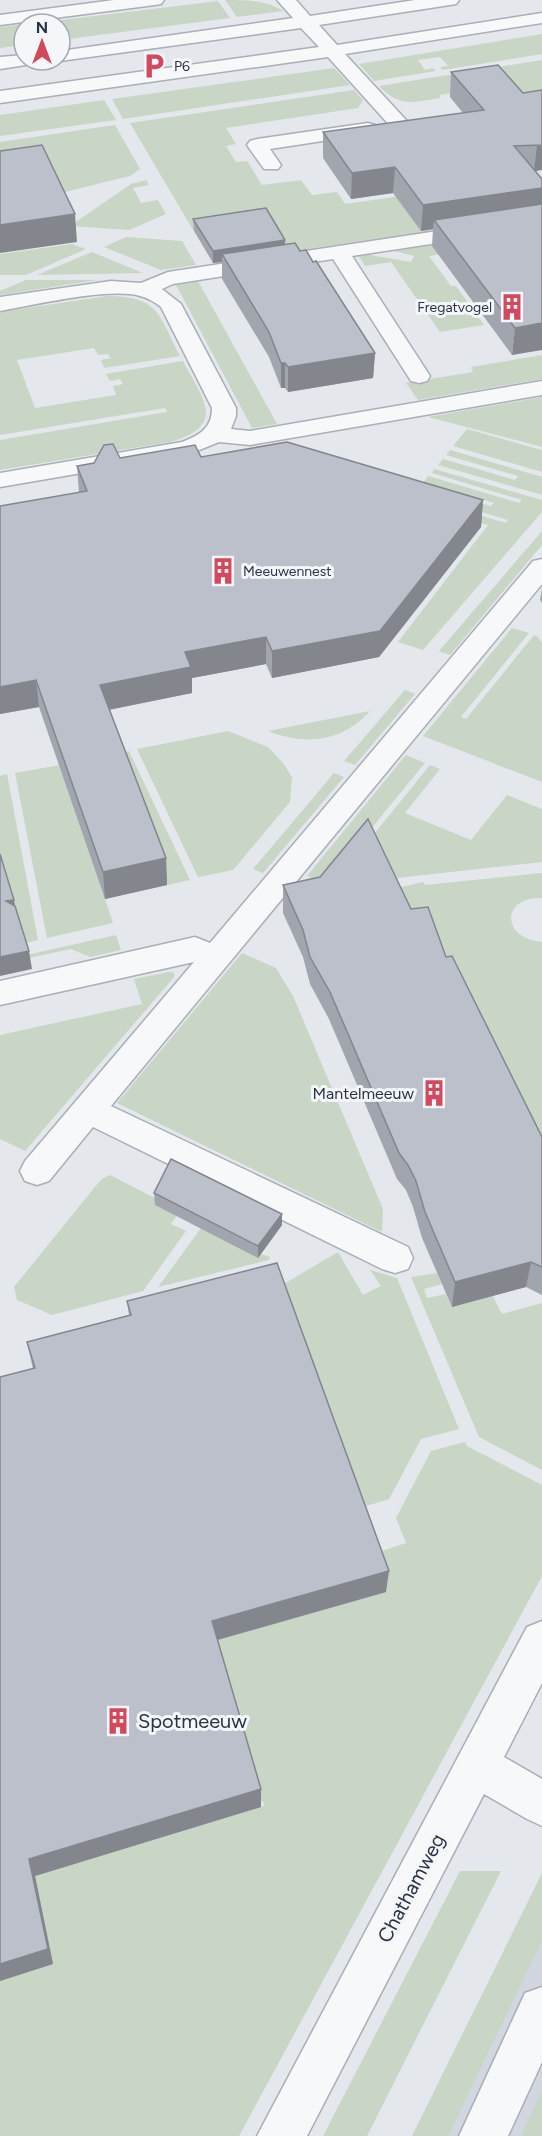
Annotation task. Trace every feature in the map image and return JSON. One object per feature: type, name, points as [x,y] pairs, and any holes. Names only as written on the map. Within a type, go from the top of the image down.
[{"type":"street","points":[[0,20],[155,0]]},
{"type":"street","points":[[273,0],[289,4],[399,124]]},
{"type":"street","points":[[72,54],[450,0]]},
{"type":"street","points":[[0,97],[333,51],[542,18]]},
{"type":"street","points":[[271,165],[257,145],[420,121]]},
{"type":"street","points":[[293,140],[305,157]]},
{"type":"street","points":[[145,290],[168,278],[262,267],[339,252],[542,221]]},
{"type":"street","points":[[339,252],[419,376]]},
{"type":"street","points":[[0,304],[111,287],[145,290],[164,298],[170,304],[225,408],[223,423],[215,434],[200,444],[0,480]]},
{"type":"street","points":[[215,434],[250,438],[542,388]]},
{"type":"street","points":[[37,1171],[542,567]]},
{"type":"street","points":[[0,993],[195,949],[215,958]]},
{"type":"street","points":[[87,1109],[395,1258]]},
{"type":"street","name":"Chathamweg","points":[[281,2136],[542,1641]]},
{"type":"street","points":[[477,1765],[542,1804]]},
{"type":"street","points":[[483,2136],[542,2010]]},
{"type":"shaded area","points":[[542,1917],[542,2136],[435,2136]]},
{"type":"green space","points":[[225,0],[263,3],[283,11],[237,17]]},
{"type":"green space","points":[[218,1],[230,18],[72,38],[72,19]]},
{"type":"green space","points":[[12,26],[12,46],[0,48],[0,27]]},
{"type":"green space","points":[[542,34],[542,54],[443,70],[440,67],[448,66],[440,57],[418,60],[425,70],[433,68],[436,71],[374,81],[359,64]]},
{"type":"green space","points":[[542,60],[542,111],[501,86],[407,102],[394,98],[379,86]]},
{"type":"green space","points":[[334,68],[350,85],[123,119],[112,99]]},
{"type":"green space","points":[[354,90],[363,100],[358,108],[226,128],[236,144],[226,146],[236,162],[247,161],[262,185],[301,180],[312,195],[337,192],[345,204],[518,179],[542,213],[255,257],[266,220],[193,230],[130,123]]},
{"type":"green space","points":[[104,100],[116,120],[0,136],[0,115]]},
{"type":"green space","points":[[115,125],[140,169],[130,176],[61,193],[0,175],[0,142]]},
{"type":"green space","points":[[146,180],[149,185],[133,188],[141,203],[158,200],[166,214],[129,230],[70,226],[131,184]]},
{"type":"green space","points":[[542,228],[512,243],[429,256],[451,286],[456,286],[484,325],[440,332],[391,262],[365,266],[359,256],[370,255],[411,262],[414,256],[394,251]]},
{"type":"green space","points":[[126,237],[182,241],[196,265],[161,270],[104,247]]},
{"type":"green space","points":[[72,244],[86,249],[26,275],[0,275],[0,254]]},
{"type":"green space","points":[[92,252],[143,273],[37,275]]},
{"type":"green space","points":[[26,280],[98,280],[0,295],[0,291]]},
{"type":"green space","points":[[198,281],[277,424],[252,428],[176,285]]},
{"type":"green space","points":[[107,296],[124,297],[147,304],[161,319],[180,356],[104,368],[101,360],[111,358],[108,354],[98,355],[94,348],[17,360],[35,408],[116,395],[113,386],[123,384],[120,379],[110,381],[106,374],[183,361],[203,399],[206,410],[205,419],[199,428],[170,442],[0,470],[0,440],[167,412],[165,408],[0,435],[0,312]]},
{"type":"green space","points":[[542,355],[542,379],[418,400],[406,383],[473,372],[471,367]]},
{"type":"green space","points":[[542,397],[542,447],[428,417]]},
{"type":"green space","points":[[467,429],[542,450],[542,472],[453,446]]},
{"type":"green space","points":[[287,441],[297,461],[506,523],[508,520],[415,492],[421,486],[491,506],[494,503],[424,482],[428,476],[519,503],[522,500],[432,473],[434,469],[542,500],[542,512],[423,650],[398,642],[488,525],[288,465],[242,473],[231,451]]},
{"type":"green space","points":[[450,450],[542,477],[542,495],[438,465],[443,459],[515,480],[518,476],[446,455]]},
{"type":"green space","points":[[542,531],[542,545],[450,655],[439,651]]},
{"type":"green space","points":[[512,628],[529,633],[461,717],[466,719],[534,635],[538,637],[542,643],[542,782],[423,736]]},
{"type":"green space","points":[[405,690],[415,694],[355,765],[344,761]]},
{"type":"green space","points":[[370,711],[348,729],[323,738],[296,739],[268,731]]},
{"type":"green space","points":[[228,731],[268,747],[283,763],[292,777],[290,802],[233,870],[198,877],[137,749]]},
{"type":"green space","points":[[129,751],[190,880],[167,885],[118,753]]},
{"type":"green space","points":[[406,755],[425,763],[342,864],[348,866],[430,765],[440,769],[405,813],[471,840],[507,795],[542,809],[542,862],[397,878],[392,868],[375,861],[322,882],[307,876]]},
{"type":"green space","points":[[60,765],[113,923],[47,938],[15,773]]},
{"type":"green space","points":[[334,773],[344,777],[263,873],[253,869]]},
{"type":"green space","points":[[7,774],[38,940],[14,946],[0,869],[0,776]]},
{"type":"green space","points":[[542,873],[542,898],[523,901],[511,916],[517,932],[531,940],[542,942],[542,1173],[397,888],[423,882],[425,885]]},
{"type":"green space","points":[[116,935],[121,950],[90,957],[71,949],[0,964],[0,961]]},
{"type":"green space","points":[[242,953],[276,968],[293,996],[383,1209],[382,1232],[117,1103]]},
{"type":"green space","points":[[174,973],[174,977],[25,1151],[0,1139],[0,1035],[142,1004],[134,979]]},
{"type":"green space","points":[[110,1175],[180,1211],[171,1224],[186,1231],[143,1291],[52,1315],[17,1300],[14,1287],[94,1188],[102,1179]]},
{"type":"green space","points":[[201,1228],[257,1257],[261,1254],[270,1257],[269,1260],[158,1287]]},
{"type":"green space","points":[[338,1252],[363,1295],[381,1286],[370,1270],[397,1278],[459,1429],[421,1439],[389,1499],[357,1509],[277,1288]]},
{"type":"green space","points":[[437,1273],[442,1284],[424,1289],[427,1298],[446,1294],[452,1307],[493,1296],[502,1314],[542,1303],[542,1470],[479,1437],[411,1277]]},
{"type":"green space","points":[[465,1442],[467,1446],[542,1485],[542,1576],[239,2136],[0,2136],[0,1981],[53,1964],[35,1876],[264,1806],[263,1801],[260,1802],[213,1641],[386,1592],[373,1554],[406,1543],[396,1518],[431,1451]]},
{"type":"green space","points":[[460,1871],[501,1871],[367,2136],[323,2136]]},
{"type":"green space","points":[[542,1873],[542,1941],[448,2136],[412,2136]]},
{"type":"green space","points":[[542,2091],[542,2136],[521,2136]]},
{"type":"building","points":[[498,65],[523,93],[542,90],[542,145],[514,146],[542,179],[542,188],[423,205],[395,167],[352,173],[323,132],[484,110],[451,72]]},
{"type":"building","points":[[42,145],[75,214],[0,225],[0,151]]},
{"type":"building","points":[[542,204],[542,323],[515,328],[434,220]]},
{"type":"building","points":[[266,208],[285,240],[213,251],[193,219]]},
{"type":"building","points":[[295,243],[300,251],[306,250],[313,262],[316,261],[375,353],[288,367],[285,363],[281,363],[269,332],[222,254]]},
{"type":"building","name":"Meeuwennest","points":[[287,442],[483,500],[380,631],[272,651],[266,637],[185,652],[191,667],[100,685],[166,858],[103,872],[36,680],[0,687],[0,506],[87,491],[77,466],[94,463],[104,445],[113,444],[120,458],[195,445],[201,457]]},
{"type":"building","name":"Mantelmeeuw","points":[[368,819],[411,909],[428,907],[446,957],[452,956],[542,1137],[542,1267],[531,1262],[455,1282],[425,1212],[416,1181],[399,1153],[330,992],[310,957],[303,930],[283,885],[320,877]]},
{"type":"building","points":[[0,854],[14,900],[6,901],[15,906],[29,951],[0,957]]},
{"type":"building","points":[[171,1159],[282,1214],[258,1246],[154,1193]]},
{"type":"building","name":"Spotmeeuw","points":[[277,1263],[389,1571],[212,1621],[261,1789],[29,1859],[48,1949],[0,1964],[0,1377],[35,1368],[27,1342],[131,1315],[127,1301]]},
{"type":"place","name":"P6","points":[[154,66]]},
{"type":"place","name":"Fregatvogel","points":[[512,307]]},
{"type":"place","name":"Meeuwennest","points":[[223,571]]},
{"type":"place","name":"Mantelmeeuw","points":[[434,1093]]},
{"type":"place","name":"Spotmeeuw","points":[[118,1721]]}]
